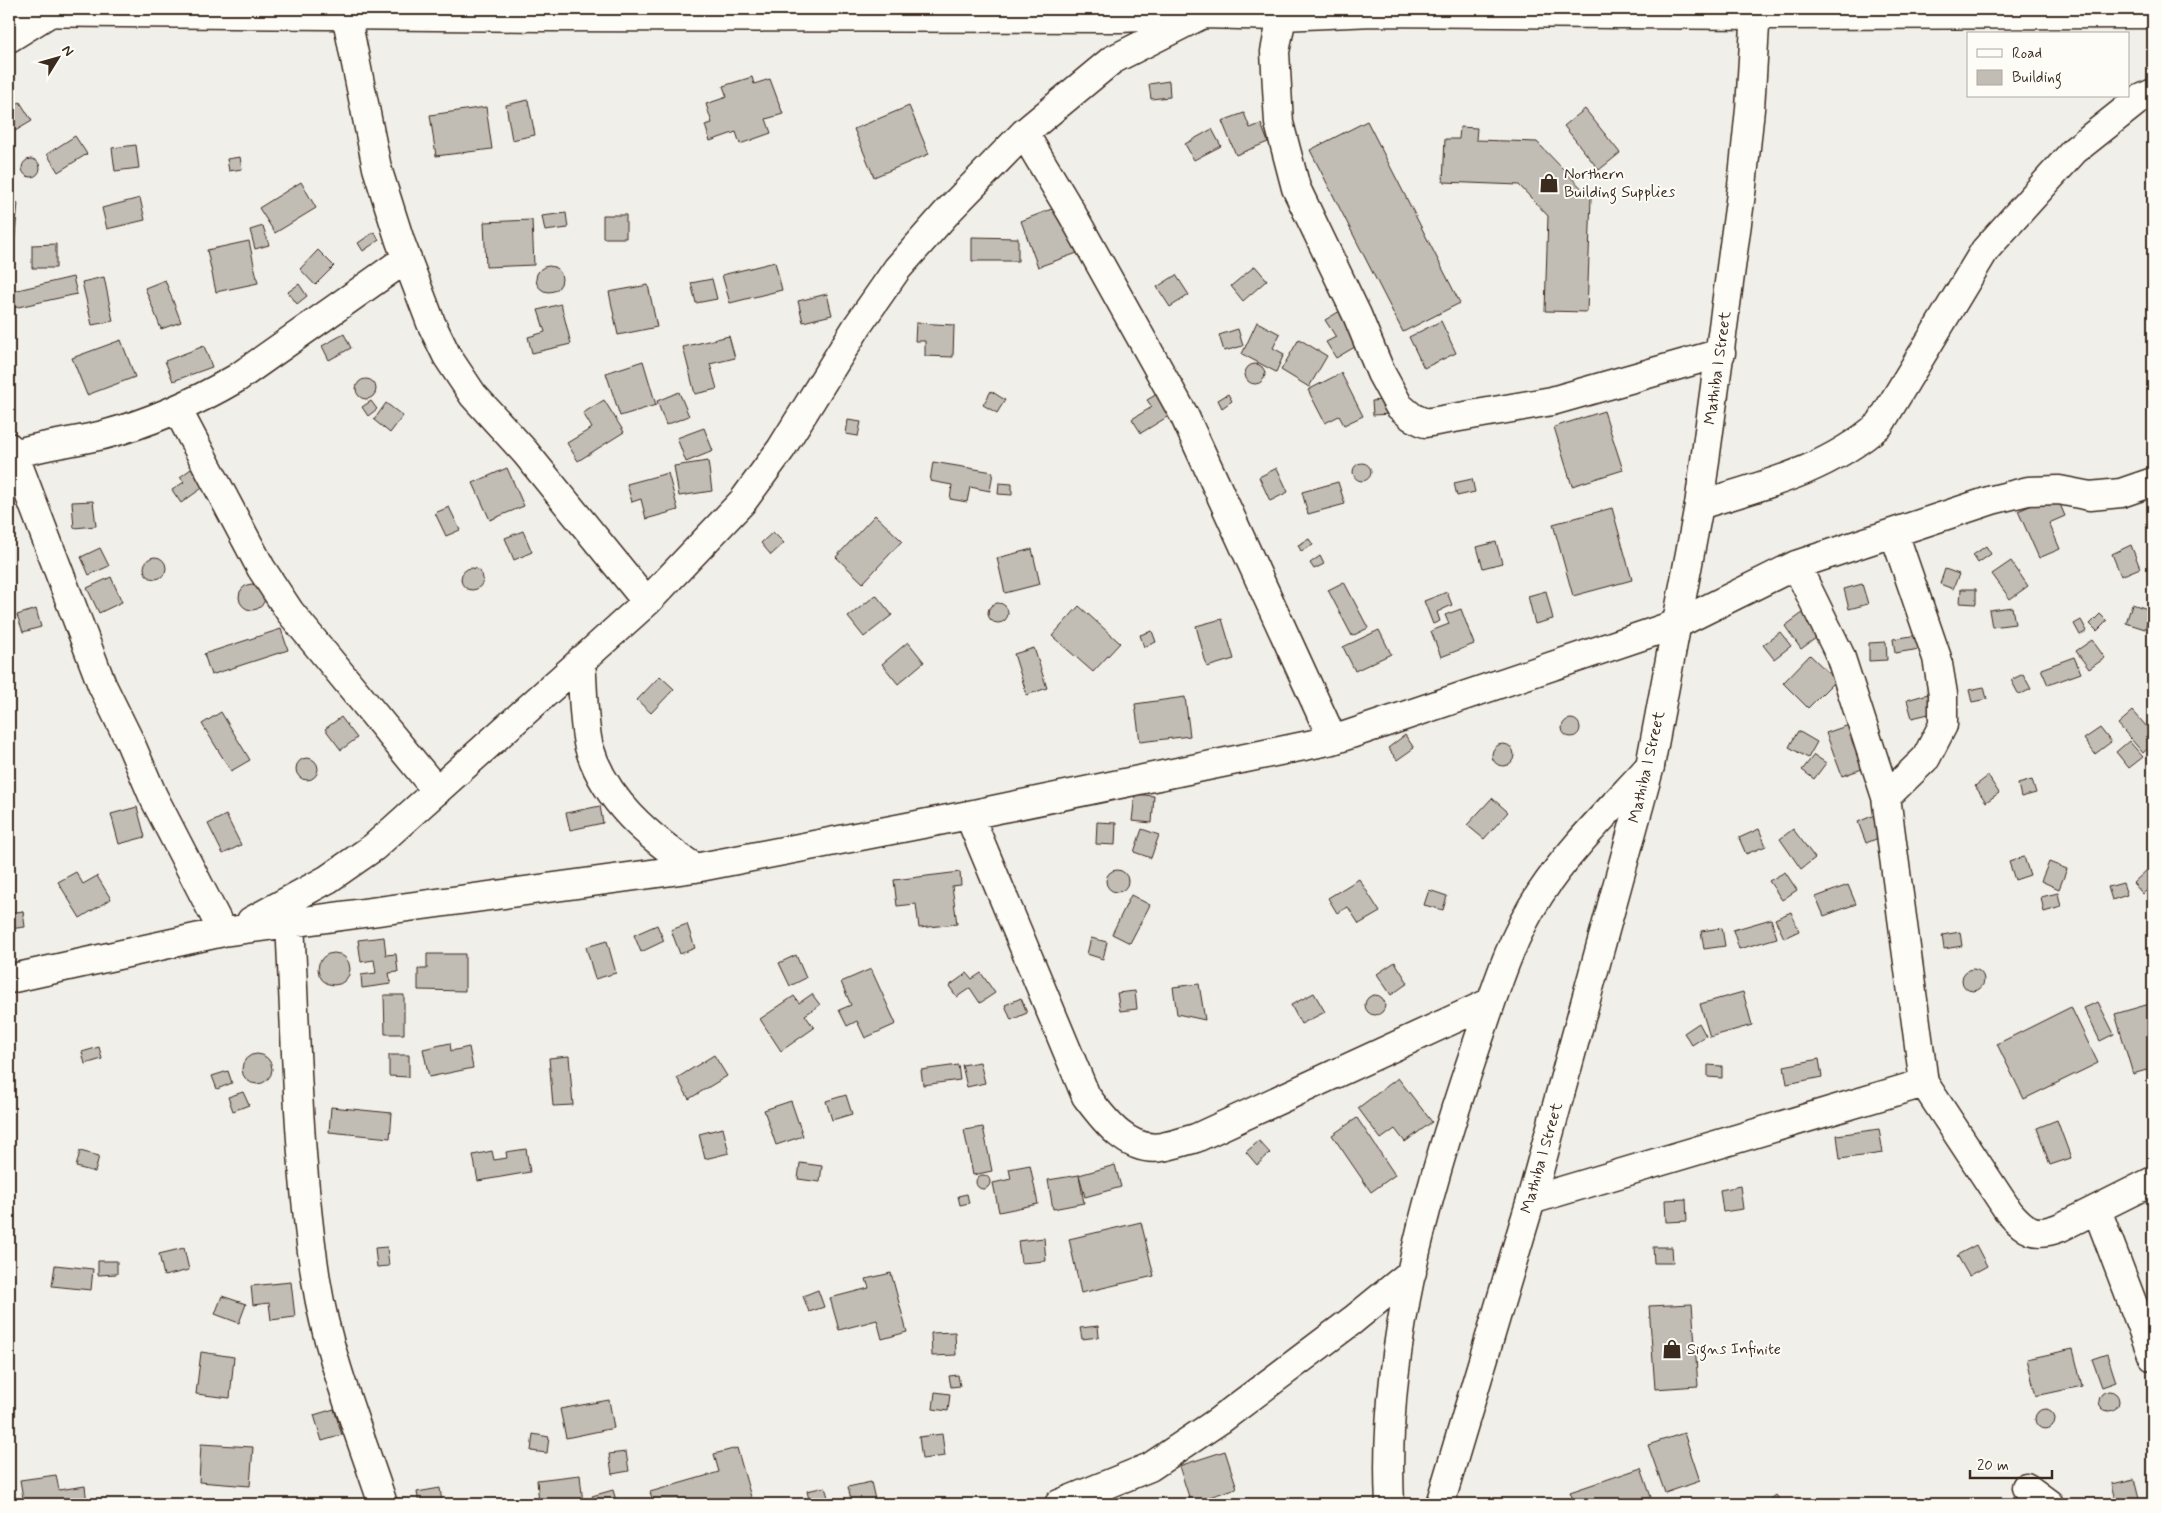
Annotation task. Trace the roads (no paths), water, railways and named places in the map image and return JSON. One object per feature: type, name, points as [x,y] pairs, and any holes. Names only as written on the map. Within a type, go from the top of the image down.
[{"type":"main road","points":[[9,12],[358,12],[544,18],[762,12],[1120,18],[1203,14],[1282,16],[1373,12],[2153,14]]},
{"type":"main road","points":[[9,38],[51,12]]},
{"type":"main road","points":[[358,12],[377,168],[431,323],[447,356],[473,396],[525,452],[647,602]]},
{"type":"main road","name":"Mathiba I Street","points":[[1440,1504],[1531,1200],[1650,766],[1700,505],[1742,186],[1756,12]]},
{"type":"main road","points":[[228,931],[328,878],[374,847],[647,602],[743,501],[781,449],[858,326],[897,270],[949,210],[1024,134],[1112,60],[1203,14]]},
{"type":"main road","points":[[1282,16],[1275,52],[1279,123],[1296,188],[1357,315],[1381,372],[1399,406],[1412,418],[1425,423],[1552,401],[1721,353]]},
{"type":"main road","points":[[1700,505],[1775,482],[1831,459],[1858,443],[1880,424],[1985,250],[2075,150],[2138,100],[2153,93]]},
{"type":"main road","points":[[1024,134],[1071,212],[1184,415],[1333,740]]},
{"type":"main road","points":[[228,931],[153,796],[130,742],[102,685],[11,450],[104,434],[210,394],[236,378],[407,258]]},
{"type":"main road","points":[[177,408],[262,568],[290,612],[437,791]]},
{"type":"main road","points":[[9,979],[228,931],[695,868],[970,815],[1333,740],[1677,624],[1796,566],[1992,500],[2028,491],[2059,490],[2090,496],[2121,493],[2153,482]]},
{"type":"main road","points":[[1886,797],[1926,758],[1943,725],[1943,694],[1937,658],[1894,534]]},
{"type":"main road","points":[[1796,566],[1840,655],[1886,797],[1924,1083],[2009,1212],[2020,1226],[2032,1232],[2047,1232],[2097,1210],[2153,1181]]},
{"type":"main road","points":[[581,660],[589,746],[608,786],[630,816],[658,844],[695,868]]},
{"type":"main road","points":[[1390,1504],[1389,1429],[1397,1350],[1412,1272],[1435,1180],[1462,1089],[1514,939],[1540,894],[1575,849],[1650,766]]},
{"type":"main road","points":[[970,815],[1086,1096],[1104,1119],[1125,1139],[1143,1146],[1161,1147],[1196,1138],[1492,1002]]},
{"type":"main road","points":[[290,922],[297,1067],[307,1204],[316,1281],[327,1331],[383,1504]]},
{"type":"main road","points":[[1531,1200],[1924,1083]]},
{"type":"main road","points":[[2097,1210],[2153,1357]]},
{"type":"main road","points":[[1059,1504],[1150,1467],[1220,1420],[1353,1320],[1412,1272]]},
{"type":"main road","points":[[2026,1487],[2049,1504]]},
{"type":"place","name":"Northern Building Supplies","points":[[1549,183]]},
{"type":"place","name":"Signs Infinite","points":[[1672,1349]]}]
